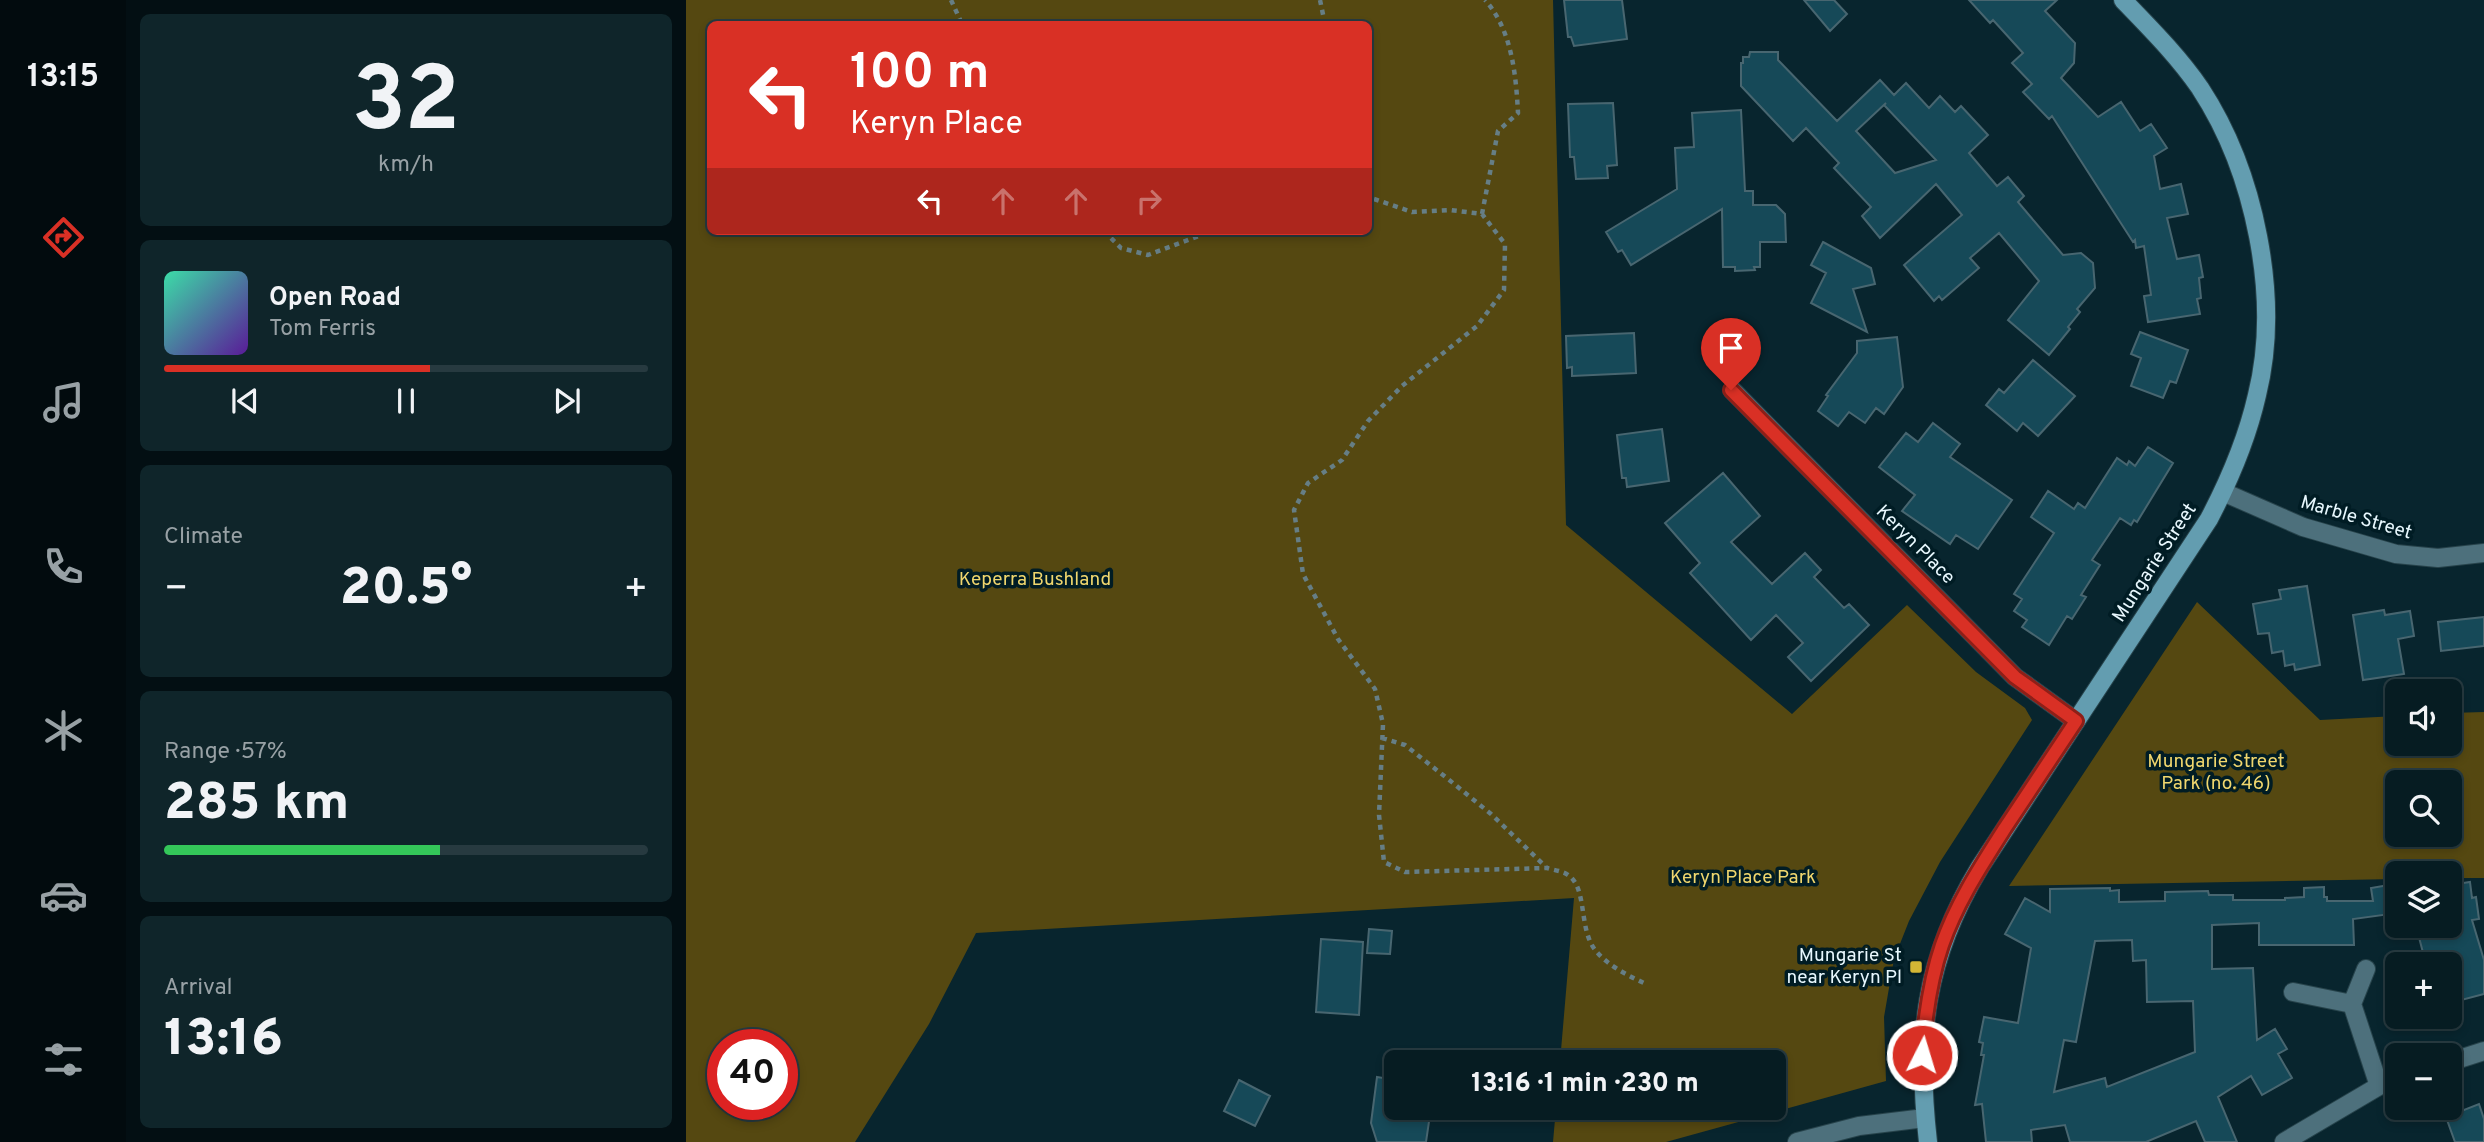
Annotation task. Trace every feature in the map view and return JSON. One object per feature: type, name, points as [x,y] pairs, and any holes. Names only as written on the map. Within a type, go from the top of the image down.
[{"type":"street","name":"Mungarie Street","points":[[1928,1142],[1922,1068],[1924,1029],[1933,974],[1950,924],[1980,867],[2193,545],[2223,492],[2239,457],[2251,420],[2263,362],[2266,290],[2259,243],[2246,189],[2233,153],[2202,90],[2184,66],[2123,0]]},
{"type":"street","name":"Keryn Place","points":[[1731,390],[2015,677],[2076,721]]},
{"type":"street","name":"Marble Street","points":[[2223,492],[2303,527],[2396,554],[2438,558],[2484,553]]},
{"type":"street","points":[[2366,969],[2352,1003],[2378,1086]]},
{"type":"street","points":[[2293,992],[2352,1003]]},
{"type":"street","points":[[2462,1058],[2484,1051]]},
{"type":"street","points":[[2284,1142],[2385,1084]]},
{"type":"street","points":[[1797,1142],[1859,1126],[1925,1118]]},
{"type":"path","points":[[951,0],[961,21]]},
{"type":"path","points":[[1320,0],[1324,21]]},
{"type":"path","points":[[1482,214],[1498,131],[1518,113],[1515,66],[1494,10],[1485,0]]},
{"type":"path","points":[[1372,196],[1412,212],[1450,210],[1482,214],[1505,244],[1504,290],[1477,326],[1393,395],[1368,421],[1342,460],[1308,483],[1294,510],[1303,574],[1338,639],[1375,689],[1383,724],[1379,815],[1384,862],[1405,872],[1547,868],[1568,875],[1580,890],[1583,923],[1595,951],[1620,971],[1646,985]]},
{"type":"path","points":[[1108,235],[1121,248],[1148,255],[1202,235]]},
{"type":"path","points":[[1382,738],[1405,745],[1491,814],[1547,868]]},
{"type":"green space","name":"Keperra Bushland","points":[[686,0],[1553,0],[1566,525],[1792,714],[1907,605],[1976,672],[2025,708],[2032,720],[1940,862],[1909,921],[1894,959],[1884,1017],[1886,1081],[1786,1109],[1786,1050],[1561,1050],[1574,898],[976,933],[929,1024],[855,1142],[686,1142]]},
{"type":"green space","name":"Mungarie Street Park (no. 46)","points":[[2197,602],[2320,720],[2385,717],[2385,756],[2462,756],[2462,713],[2484,712],[2484,878],[2462,878],[2462,861],[2385,861],[2385,879],[2009,886]]},
{"type":"green space","name":"Keperra Bushland","points":[[1555,1120],[1745,1120],[1666,1142],[1553,1142]]},
{"type":"building","points":[[1564,0],[1622,0],[1627,39],[1574,46],[1571,37],[1568,37]]},
{"type":"building","points":[[1804,0],[1834,0],[1847,14],[1830,31]]},
{"type":"building","points":[[1969,0],[2057,0],[2045,11],[2075,43],[2074,63],[2061,78],[2098,117],[2121,102],[2140,131],[2151,124],[2167,148],[2154,156],[2160,189],[2181,184],[2188,214],[2167,218],[2177,259],[2199,255],[2203,277],[2199,278],[2201,298],[2197,299],[2200,314],[2148,322],[2144,296],[2151,295],[2144,246],[2136,248],[2135,240],[2133,242],[2052,116],[2049,119],[2023,92],[2032,84],[2012,63],[2023,53],[1993,20],[1990,23]]},
{"type":"building","points":[[1750,52],[1778,52],[1778,60],[1837,121],[1880,80],[1894,95],[1906,83],[1929,108],[1940,96],[1955,112],[1961,106],[1988,135],[1969,153],[1997,186],[2008,177],[2024,196],[2018,202],[2063,255],[2081,253],[2093,263],[2095,288],[2077,309],[2080,312],[2068,327],[2070,329],[2049,355],[2008,320],[2039,281],[1999,233],[1970,258],[1979,268],[1942,300],[1939,296],[1934,301],[1904,265],[1962,215],[1936,184],[1880,238],[1862,216],[1871,207],[1834,168],[1839,163],[1806,128],[1793,141],[1741,86],[1741,63],[1743,57],[1749,57]],"holes":[[[1886,103],[1884,105],[1936,160],[1895,173],[1856,131]]]},
{"type":"building","points":[[1613,103],[1617,165],[1607,166],[1608,178],[1576,179],[1574,157],[1570,157],[1568,104]]},
{"type":"building","points":[[1741,110],[1745,191],[1753,191],[1753,205],[1776,205],[1785,214],[1786,242],[1760,242],[1760,267],[1754,267],[1755,270],[1735,271],[1735,267],[1723,267],[1722,209],[1631,265],[1622,250],[1618,252],[1606,232],[1677,189],[1675,148],[1694,147],[1692,113]]},
{"type":"building","points":[[1823,242],[1871,268],[1875,284],[1853,289],[1867,332],[1811,303],[1826,273],[1811,265]]},
{"type":"building","points":[[2140,332],[2188,350],[2176,383],[2170,381],[2163,398],[2131,386],[2141,358],[2131,354]]},
{"type":"building","points":[[1634,333],[1636,373],[1572,376],[1572,367],[1567,368],[1566,336]]},
{"type":"building","points":[[1897,337],[1903,387],[1884,414],[1876,408],[1865,423],[1849,412],[1838,426],[1818,411],[1828,396],[1826,395],[1857,353],[1857,341]]},
{"type":"building","points":[[2033,360],[2075,396],[2038,436],[2023,423],[2017,431],[1986,405],[1999,389],[2004,393]]},
{"type":"building","points":[[1933,423],[1960,444],[1950,457],[2012,500],[1978,549],[1956,535],[1950,544],[1902,511],[1915,495],[1879,467],[1906,433],[1918,442]]},
{"type":"building","points":[[1662,429],[1669,481],[1627,487],[1626,478],[1622,478],[1617,435]]},
{"type":"building","points":[[2148,447],[2173,463],[2137,522],[2134,520],[2131,525],[2120,518],[2092,560],[2100,565],[2081,595],[2086,597],[2072,619],[2067,616],[2049,645],[2022,627],[2027,620],[2014,611],[2022,599],[2014,594],[2054,533],[2031,517],[2048,491],[2074,509],[2078,503],[2085,508],[2117,458],[2127,465],[2129,461],[2135,466]]},
{"type":"building","points":[[1723,473],[1760,516],[1731,542],[1772,584],[1805,553],[1821,570],[1814,577],[1844,608],[1849,604],[1869,625],[1811,681],[1788,657],[1803,643],[1776,615],[1751,640],[1690,573],[1700,563],[1665,523]]},
{"type":"building","points":[[2307,586],[2320,665],[2295,670],[2294,664],[2285,666],[2283,651],[2272,653],[2269,633],[2258,634],[2253,604],[2281,599],[2279,590]]},
{"type":"building","points":[[2384,610],[2385,615],[2410,611],[2414,636],[2398,639],[2404,674],[2363,680],[2353,615]]},
{"type":"building","points":[[2484,617],[2484,646],[2441,651],[2438,622]]},
{"type":"building","points":[[2470,882],[2472,898],[2476,897],[2479,919],[2472,920],[2484,960],[2484,994],[2462,1000],[2462,952],[2423,952],[2419,938],[2462,938],[2462,883]]},
{"type":"building","points":[[2385,886],[2385,915],[2353,919],[2354,945],[2259,945],[2259,923],[2212,925],[2212,969],[2253,968],[2257,1040],[2275,1029],[2287,1049],[2278,1054],[2292,1078],[2262,1095],[2251,1076],[2218,1097],[2237,1142],[2205,1142],[2196,1121],[2146,1142],[2070,1142],[2065,1125],[2031,1130],[2032,1142],[1986,1142],[1982,1104],[1975,1105],[1984,1055],[1981,1055],[1983,1043],[1979,1042],[1984,1017],[2018,1023],[2031,948],[2005,934],[2025,898],[2050,912],[2050,889],[2110,888],[2110,891],[2119,890],[2119,902],[2165,901],[2165,892],[2208,891],[2209,895],[2233,895],[2233,900],[2285,900],[2304,897],[2304,888],[2324,887],[2327,901],[2373,901],[2371,888]],"holes":[[[2132,940],[2133,961],[2146,960],[2147,1002],[2193,1001],[2195,1052],[2107,1087],[2105,1078],[2054,1092],[2064,1040],[2076,1042],[2095,941]]]},
{"type":"building","points":[[1369,929],[1392,931],[1390,954],[1367,953]]},
{"type":"building","points":[[1321,939],[1363,942],[1359,1015],[1316,1012]]},
{"type":"building","points":[[1377,1077],[1384,1078],[1384,1120],[1429,1120],[1426,1142],[1377,1142],[1371,1123]]},
{"type":"building","points":[[1239,1080],[1270,1096],[1255,1126],[1224,1111]]},
{"type":"building","points":[[2479,1104],[2484,1119],[2484,1142],[2455,1142],[2447,1120],[2462,1120],[2462,1111]]},
{"type":"place","name":"Mungarie St near Keryn Pl","points":[[1916,967]]},
{"type":"route","points":[[1731,390],[2015,677],[2076,721],[1980,867],[1957,908],[1933,974],[1922,1055]]},
{"type":"park label","name":"Keryn Place Park","points":[[1743,878]]}]
